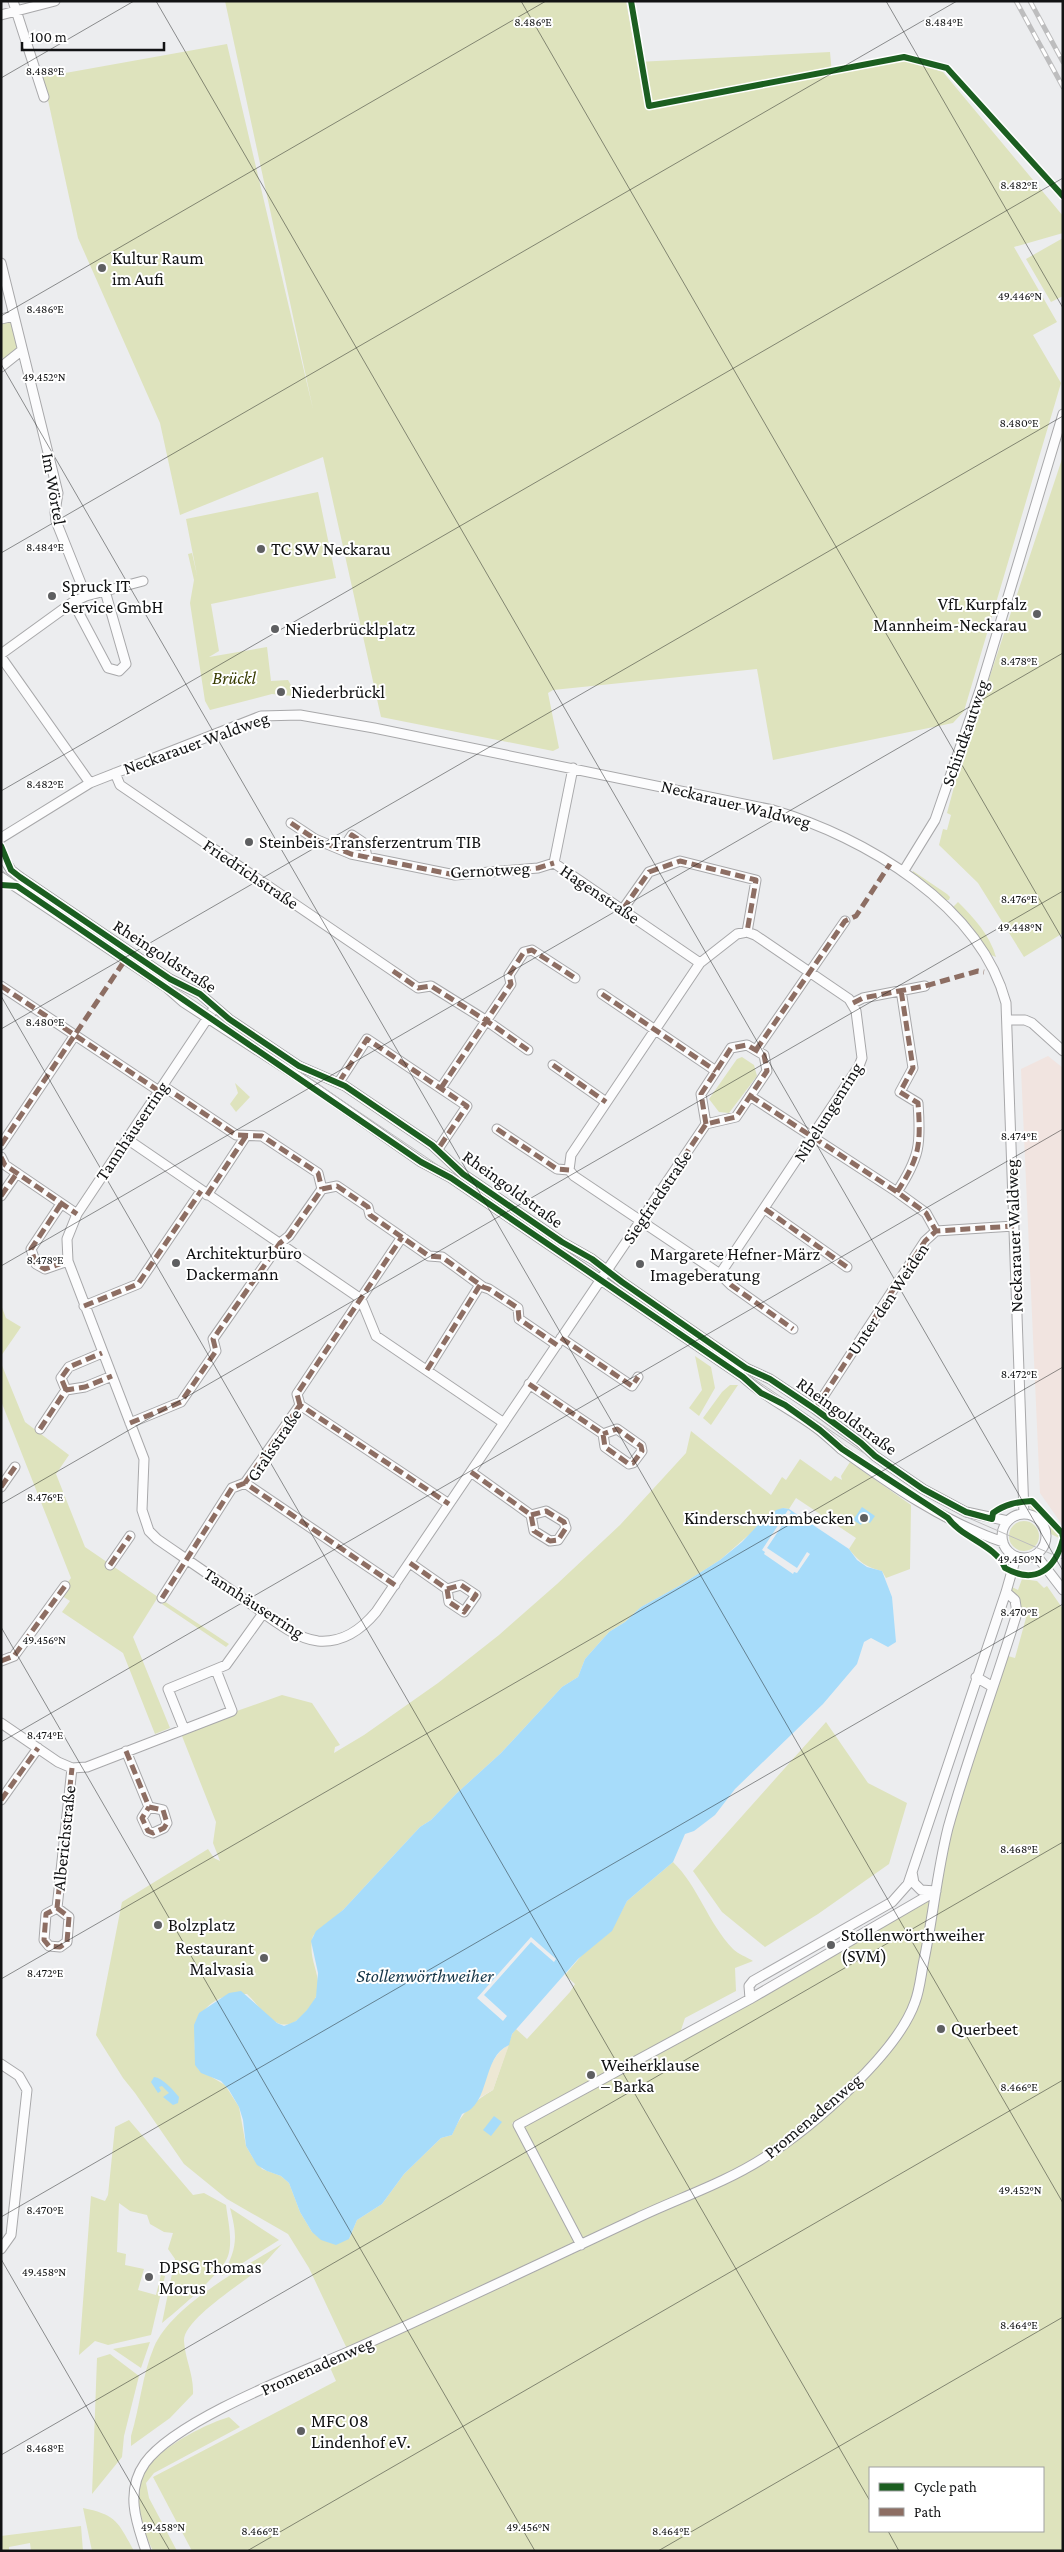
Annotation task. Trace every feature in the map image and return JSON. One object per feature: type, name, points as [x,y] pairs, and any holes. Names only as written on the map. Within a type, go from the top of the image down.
[{"type":"street","points":[[1,15],[14,6],[55,1]]},
{"type":"street","points":[[14,6],[44,97]]},
{"type":"street","name":"Im Wörtel","points":[[1,263],[21,351],[58,493],[55,512],[56,521],[86,596]]},
{"type":"street","points":[[1,319],[14,316]]},
{"type":"street","points":[[1,367],[21,351]]},
{"type":"street","name":"Schindkautweg","points":[[903,872],[926,836],[938,810],[980,690],[1063,414]]},
{"type":"street","points":[[90,783],[1,656],[73,602],[86,596],[142,581]]},
{"type":"street","points":[[73,602],[108,668],[119,672],[126,664],[105,591]]},
{"type":"street","name":"Neckarauer Waldweg","points":[[1,838],[90,783],[261,716],[282,713],[365,726],[697,792],[808,820],[864,848],[903,872],[946,907],[971,935],[996,975],[1006,1003],[1024,1514]]},
{"type":"street","name":"Hagenstraße","points":[[573,768],[554,864],[700,963]]},
{"type":"street","name":"Friedrichstraße","points":[[115,773],[120,785],[418,988],[431,986],[487,1020],[528,1050]]},
{"type":"street","name":"Gernotweg","points":[[291,823],[315,839],[367,858],[455,875],[538,868],[554,864]]},
{"type":"street","points":[[342,850],[352,835],[364,843],[367,858]]},
{"type":"street","name":"Rheingoldstraße","points":[[1,854],[11,870],[20,877],[170,979],[200,994],[215,1007],[299,1066],[339,1082],[438,1150],[463,1174],[607,1270],[746,1368],[770,1379],[816,1409],[875,1456],[937,1496],[966,1512],[1008,1521]]},
{"type":"street","points":[[623,909],[649,872],[680,861],[756,880],[746,932]]},
{"type":"street","name":"Rheingoldstraße","points":[[1,877],[166,987],[208,1018],[311,1085],[421,1162],[451,1178],[743,1377],[766,1396],[790,1409],[842,1449],[925,1505],[967,1528],[1003,1542],[1008,1551],[1016,1557]]},
{"type":"street","points":[[756,1050],[844,921]]},
{"type":"street","points":[[793,1329],[731,1285],[720,1274],[574,1176],[570,1170],[571,1155],[700,963],[737,934],[746,932],[755,935],[853,1003],[863,998],[925,986]]},
{"type":"street","points":[[441,1088],[511,984],[509,975],[524,952],[532,950],[575,978]]},
{"type":"street","points":[[1,986],[75,1035],[236,1135],[262,1136],[318,1173],[322,1189]]},
{"type":"street","points":[[897,1192],[912,1168],[920,1137],[918,1103],[900,1092],[912,1068],[901,990]]},
{"type":"street","points":[[602,994],[716,1071]]},
{"type":"street","name":"Nibelungenring","points":[[720,1274],[813,1138],[862,1058],[853,1003]]},
{"type":"street","name":"Tannhäuserring","points":[[215,1007],[77,1214],[67,1239],[68,1261],[145,1464],[142,1510],[146,1524],[153,1536],[264,1612],[306,1638],[323,1641],[343,1638],[364,1626],[395,1585],[607,1270]]},
{"type":"street","points":[[1008,1020],[1025,1020],[1032,1023],[1063,1050]]},
{"type":"street","points":[[1,1145],[75,1035]]},
{"type":"street","points":[[339,1082],[367,1039],[441,1088],[467,1106],[438,1150]]},
{"type":"street","points":[[747,1045],[764,1055],[767,1071],[736,1117],[706,1124],[701,1094],[716,1071],[731,1048],[747,1045]]},
{"type":"street","points":[[553,1065],[606,1102]]},
{"type":"street","points":[[750,1096],[926,1213],[936,1231]]},
{"type":"street","name":"Siegfriedstraße","points":[[607,1270],[706,1124]]},
{"type":"street","points":[[497,1129],[557,1169],[570,1170]]},
{"type":"street","points":[[84,1306],[138,1284],[246,1136]]},
{"type":"street","points":[[127,1139],[361,1299],[376,1336],[504,1423]]},
{"type":"street","points":[[1,1157],[4,1165],[77,1214]]},
{"type":"street","points":[[1,1196],[16,1173]]},
{"type":"street","points":[[130,1422],[181,1402],[216,1352],[213,1339],[280,1244],[288,1236],[322,1189],[337,1186],[368,1207],[370,1215],[430,1256],[442,1257],[480,1285],[518,1308],[519,1319],[632,1386],[638,1378]]},
{"type":"street","points":[[61,1204],[31,1249],[36,1264],[45,1269],[68,1261]]},
{"type":"street","points":[[765,1209],[847,1267]]},
{"type":"street","name":"Unter den Weiden","points":[[816,1409],[926,1240],[936,1231],[1014,1226]]},
{"type":"street","points":[[300,1405],[297,1394],[402,1237]]},
{"type":"street","points":[[427,1370],[480,1285]]},
{"type":"street","points":[[66,1390],[61,1378],[69,1367],[102,1353]]},
{"type":"street","points":[[40,1429],[66,1390],[85,1387],[112,1376]]},
{"type":"street","points":[[530,1384],[603,1434],[605,1447],[629,1464],[633,1463],[642,1451],[641,1446],[617,1430],[603,1434]]},
{"type":"street","name":"Gralsstraße","points":[[395,1585],[244,1483],[300,1405],[449,1504]]},
{"type":"street","points":[[1,1488],[15,1467]]},
{"type":"street","points":[[471,1472],[531,1515]]},
{"type":"street","name":"Tannhäuserring","points":[[162,1598],[232,1488],[244,1483]]},
{"type":"street","points":[[750,1999],[749,1986],[753,1981],[892,1902],[902,1892],[912,1872],[1016,1557],[1026,1558],[1036,1555],[1045,1543],[1045,1529],[1035,1516],[1024,1514],[1016,1516],[1008,1521],[1003,1528],[1003,1542]]},
{"type":"street","points":[[110,1565],[130,1536]]},
{"type":"street","points":[[1036,1555],[1063,1590]]},
{"type":"street","points":[[410,1563],[447,1589]]},
{"type":"street","points":[[1,1661],[14,1656],[65,1586]]},
{"type":"street","name":"Promenadenweg","points":[[146,2551],[133,2504],[134,2488],[138,2475],[145,2463],[169,2441],[199,2421],[280,2381],[392,2332],[726,2179],[766,2157],[818,2116],[862,2076],[890,2047],[903,2028],[916,2001],[949,1827],[1017,1613],[1015,1600],[1006,1592]]},
{"type":"street","points":[[184,1729],[168,1689],[216,1670],[230,1661],[264,1612]]},
{"type":"street","name":"Alberichstraße","points":[[1,1724],[72,1768],[87,1767],[232,1711],[216,1670]]},
{"type":"street","points":[[976,1677],[993,1687]]},
{"type":"street","points":[[1,1800],[38,1748]]},
{"type":"street","points":[[126,1751],[149,1807]]},
{"type":"street","name":"Alberichstraße","points":[[57,1908],[72,1768]]},
{"type":"street","points":[[912,1872],[917,1887],[925,1891],[936,1891]]},
{"type":"street","points":[[581,2245],[518,2125],[750,1999],[936,1891]]},
{"type":"street","points":[[1,2064],[19,2076],[27,2090],[11,2234],[1,2249]]},
{"type":"shaded area","points":[[1048,1056],[1063,1068],[1063,1526],[1040,1493],[1021,1069]]},
{"type":"green space","points":[[225,1],[626,1],[637,62],[830,52],[832,74],[905,61],[943,72],[1063,216],[1063,233],[1014,247],[1057,322],[1033,335],[1061,383],[964,711],[953,723],[773,760],[757,669],[553,690],[548,693],[559,748],[553,751],[381,717],[323,457],[180,515],[160,423],[78,238],[43,77],[227,44],[313,409]]},
{"type":"green space","points":[[1063,238],[1063,296],[1051,302],[1026,259]]},
{"type":"green space","points":[[14,316],[21,351],[7,362],[1,356],[1,319]]},
{"type":"green space","name":"VfL Kurpfalz Mannheim-Neckarau","points":[[1063,456],[1063,933],[1024,957],[978,883],[939,845],[943,829],[947,830],[951,815],[947,813],[958,772]]},
{"type":"green space","name":"TC SW Neckarau","points":[[318,492],[336,578],[211,604],[219,651],[209,657],[267,647],[271,681],[288,680],[292,687],[293,696],[272,694],[210,710],[205,701],[190,603],[194,580],[188,554],[192,553],[197,575],[186,519]]},
{"type":"green space","points":[[913,871],[947,894],[950,897],[949,900],[945,900],[912,874]]},
{"type":"green space","points":[[958,902],[986,934],[996,957],[991,955],[972,927],[953,907]]},
{"type":"green space","points":[[742,1057],[754,1065],[757,1076],[729,1113],[719,1112],[709,1099],[737,1059]]},
{"type":"green space","points":[[235,1083],[250,1097],[236,1112],[230,1104],[238,1093]]},
{"type":"green space","points":[[1,1305],[6,1318],[21,1327],[1,1356]]},
{"type":"green space","points":[[695,1356],[711,1367],[715,1388],[699,1416],[689,1408],[702,1390]]},
{"type":"green space","points":[[1,1363],[25,1422],[69,1455],[56,1474],[85,1547],[158,1597],[133,1637],[170,1728],[155,1734],[123,1653],[62,1612],[70,1601],[59,1594],[71,1578],[1,1401]]},
{"type":"green space","points":[[730,1385],[738,1385],[711,1425],[703,1418],[722,1392]]},
{"type":"green space","points":[[691,1431],[771,1495],[782,1477],[786,1480],[800,1459],[831,1481],[835,1476],[842,1480],[841,1476],[850,1462],[911,1505],[910,1569],[886,1578],[882,1571],[863,1563],[849,1549],[856,1538],[796,1498],[789,1509],[783,1508],[774,1513],[720,1560],[641,1607],[625,1622],[609,1632],[585,1659],[578,1677],[562,1687],[501,1753],[457,1793],[431,1820],[420,1827],[343,1910],[313,1936],[311,1947],[318,1986],[316,1996],[310,2007],[299,2019],[291,2024],[284,2025],[277,2022],[270,2018],[247,1994],[231,1995],[208,2006],[196,2027],[195,2054],[198,2069],[225,2085],[239,2107],[246,2146],[253,2158],[262,2169],[281,2176],[289,2183],[300,2212],[312,2232],[349,2239],[357,2220],[382,2204],[404,2174],[441,2138],[452,2135],[455,2127],[468,2109],[493,2090],[512,2034],[516,2029],[527,2039],[575,1984],[565,1975],[582,1955],[611,1931],[627,1901],[673,1862],[689,1882],[724,1939],[735,1951],[753,1961],[735,1968],[736,1991],[685,2018],[680,2033],[512,2123],[515,2128],[930,1899],[931,1947],[944,1860],[954,1820],[1008,1656],[1015,1658],[1026,1618],[1020,1615],[1021,1605],[1010,1591],[1012,1587],[1018,1590],[1022,1579],[1037,1581],[1044,1588],[1047,1586],[1063,1609],[1063,2551],[192,2551],[153,2477],[336,2381],[328,2363],[349,2353],[309,2268],[288,2234],[227,2199],[184,2164],[123,2078],[96,2035],[122,1902],[208,1849],[214,1858],[220,1861],[213,1843],[216,1822],[180,1731],[282,1695],[312,1703],[340,1745],[335,1747],[334,1753],[364,1735],[438,1683],[499,1635],[620,1525],[686,1453]]},
{"type":"green space","points":[[1029,1504],[1048,1519],[1061,1539],[1049,1533],[1046,1524]]},
{"type":"green space","points":[[1024,1521],[1035,1525],[1039,1536],[1035,1547],[1024,1551],[1013,1547],[1009,1536],[1013,1525]]},
{"type":"green space","points":[[164,1601],[229,1644],[226,1647],[162,1604]]},
{"type":"green space","points":[[826,1722],[868,1783],[907,1803],[889,1864],[818,1914],[765,1947],[722,1912],[693,1871]]},
{"type":"green space","points":[[129,2120],[193,2195],[204,2193],[226,2205],[230,2231],[228,2256],[218,2272],[162,2323],[175,2259],[168,2249],[173,2233],[164,2232],[150,2224],[147,2215],[130,2211],[119,2203],[117,2252],[126,2254],[125,2265],[144,2269],[138,2290],[156,2295],[161,2275],[165,2276],[151,2335],[108,2345],[95,2341],[79,2355],[91,2196],[105,2201],[108,2195],[115,2127]]},
{"type":"green space","points":[[230,2208],[279,2240],[222,2276],[231,2258],[235,2243]]},
{"type":"green space","points":[[282,2244],[259,2269],[202,2313],[193,2323],[186,2333],[184,2341],[193,2394],[170,2418],[131,2446],[131,2436],[150,2358],[163,2331],[177,2316],[210,2288]]},
{"type":"green space","points":[[150,2342],[141,2368],[113,2349]]},
{"type":"green space","points":[[110,2354],[139,2376],[124,2436],[122,2457],[92,2494],[97,2358]]},
{"type":"green space","points":[[229,2417],[240,2427],[154,2473],[146,2483],[149,2498],[177,2551],[153,2551],[137,2506],[136,2491],[140,2478],[159,2455],[173,2445],[188,2435]]},
{"type":"green space","points":[[83,2508],[103,2514],[115,2521],[120,2526],[134,2551],[92,2551]]},
{"type":"green space","points":[[81,2526],[83,2551],[31,2551],[30,2543],[9,2547],[9,2551],[1,2551],[1,2536]]},
{"type":"sand","points":[[509,2045],[493,2090],[479,2098],[482,2084],[493,2060],[503,2048]]},
{"type":"water","name":"Kinderschwimmbecken","points":[[862,1507],[875,1516],[870,1523],[864,1520],[861,1525],[853,1520]]},
{"type":"water","name":"Stollenwörthweiher","points":[[789,1509],[849,1549],[857,1560],[867,1567],[882,1571],[892,1597],[896,1642],[888,1647],[871,1638],[864,1642],[857,1664],[823,1704],[735,1789],[715,1815],[694,1831],[685,1834],[673,1862],[627,1901],[612,1931],[578,1959],[512,2034],[509,2045],[500,2051],[494,2060],[478,2101],[471,2109],[462,2114],[452,2135],[441,2138],[404,2174],[382,2204],[357,2220],[349,2239],[336,2245],[321,2240],[312,2232],[300,2212],[289,2183],[281,2176],[257,2165],[246,2146],[243,2120],[239,2107],[229,2090],[221,2081],[201,2073],[195,2065],[194,2025],[199,2013],[229,1993],[241,1991],[277,2023],[284,2026],[296,2021],[316,1997],[318,1973],[311,1941],[316,1931],[343,1910],[420,1827],[431,1820],[457,1793],[501,1753],[562,1687],[578,1677],[585,1659],[609,1632],[625,1622],[641,1607],[720,1560],[742,1542],[758,1525],[771,1517],[776,1510]]},
{"type":"water","points":[[154,2077],[164,2082],[174,2091],[179,2097],[178,2103],[173,2105],[163,2097],[169,2093],[162,2086],[159,2087],[161,2091],[158,2093],[151,2082]]},
{"type":"water","points":[[494,2116],[502,2122],[491,2136],[483,2130]]},
{"type":"pier","points":[[788,1510],[791,1512],[767,1548],[797,1568],[807,1552],[810,1554],[797,1573],[794,1572],[793,1574],[764,1554],[765,1552],[762,1550]]},
{"type":"pier","points":[[531,1937],[556,1959],[554,1962],[531,1942],[484,1995],[507,2016],[503,2021],[477,1998]]},
{"type":"tram line","points":[[1,870],[926,1495],[964,1516],[1063,1559]]},
{"type":"railway","points":[[1016,1],[1063,87]]},
{"type":"railway","points":[[1030,1],[1063,62]]},
{"type":"marked path","points":[[291,823],[315,839],[351,854],[455,875],[538,868],[554,863]]},
{"type":"marked path","points":[[342,850],[352,835],[364,843],[367,857]]},
{"type":"marked path","points":[[623,909],[649,872],[680,861],[756,880],[747,932]]},
{"type":"marked path","points":[[756,1050],[845,921],[856,916],[890,864]]},
{"type":"marked path","points":[[441,1088],[511,984],[509,975],[524,952],[532,950],[575,978]]},
{"type":"marked path","points":[[1,1145],[125,960]]},
{"type":"marked path","points":[[393,971],[418,988],[431,986],[487,1021],[528,1050]]},
{"type":"marked path","points":[[853,1003],[863,998],[925,986],[978,971],[984,972]]},
{"type":"marked path","points":[[1,986],[159,1091]]},
{"type":"marked path","points":[[897,1192],[915,1159],[919,1140],[918,1103],[900,1092],[913,1068],[901,990]]},
{"type":"marked path","points":[[602,994],[716,1071]]},
{"type":"marked path","points":[[339,1082],[367,1039],[467,1106],[438,1149]]},
{"type":"marked path","points":[[641,1220],[706,1124],[736,1117],[767,1071],[764,1055],[747,1045],[731,1048],[701,1094],[706,1124]]},
{"type":"marked path","points":[[553,1065],[606,1102]]},
{"type":"marked path","points":[[163,1086],[236,1135],[262,1136],[318,1173],[322,1189]]},
{"type":"marked path","points":[[750,1096],[926,1213],[936,1231]]},
{"type":"marked path","points":[[497,1129],[557,1169],[569,1170]]},
{"type":"marked path","points":[[207,1195],[246,1136]]},
{"type":"marked path","points":[[1,1157],[5,1165],[77,1214]]},
{"type":"marked path","points":[[1,1196],[17,1173]]},
{"type":"marked path","points":[[322,1189],[337,1186],[368,1207],[370,1215],[429,1256],[442,1257],[483,1287],[518,1308],[519,1319],[557,1345]]},
{"type":"marked path","points":[[130,1423],[181,1402],[216,1351],[213,1339],[280,1243],[289,1236],[322,1189]]},
{"type":"marked path","points":[[84,1306],[138,1284],[201,1191]]},
{"type":"marked path","points":[[61,1204],[31,1249],[36,1264],[45,1269],[68,1261]]},
{"type":"marked path","points":[[765,1209],[847,1267]]},
{"type":"marked path","points":[[815,1409],[925,1241],[936,1231],[1014,1226]]},
{"type":"marked path","points":[[300,1405],[297,1394],[402,1237]]},
{"type":"marked path","points":[[720,1274],[731,1285],[793,1329]]},
{"type":"marked path","points":[[427,1370],[480,1285]]},
{"type":"marked path","points":[[561,1338],[632,1386],[638,1377]]},
{"type":"marked path","points":[[66,1390],[61,1378],[69,1367],[102,1353]]},
{"type":"marked path","points":[[40,1429],[66,1390],[85,1387],[112,1376]]},
{"type":"marked path","points":[[529,1384],[603,1434],[605,1447],[629,1464],[633,1463],[642,1451],[641,1446],[617,1429],[603,1434]]},
{"type":"marked path","points":[[395,1585],[245,1483],[300,1405],[449,1504]]},
{"type":"marked path","points":[[1,1487],[15,1467]]},
{"type":"marked path","points":[[471,1472],[531,1515],[534,1531],[550,1541],[558,1540],[566,1528],[564,1522],[546,1511],[531,1515]]},
{"type":"marked path","points":[[162,1598],[232,1488],[245,1483]]},
{"type":"marked path","points":[[110,1565],[130,1536]]},
{"type":"marked path","points":[[410,1563],[447,1589],[449,1602],[464,1612],[476,1595],[461,1585],[447,1589]]},
{"type":"marked path","points":[[1,1661],[14,1656],[65,1586]]},
{"type":"marked path","points":[[1,1800],[38,1748]]},
{"type":"marked path","points":[[126,1751],[149,1807],[163,1810],[167,1823],[164,1828],[153,1833],[148,1831],[142,1818],[149,1807]]},
{"type":"marked path","points":[[57,1908],[69,1917],[67,1942],[60,1947],[49,1946],[44,1940],[46,1914],[57,1908],[72,1768]]},
{"type":"cycle path","points":[[631,1],[649,106],[904,57],[947,68],[1063,196]]},
{"type":"cycle path","points":[[1,846],[11,870],[20,877],[170,979],[200,994],[229,1019],[299,1066],[345,1086],[432,1145],[463,1174],[562,1242],[592,1259],[746,1368],[770,1379],[815,1409],[861,1443],[875,1456],[923,1489],[966,1512],[992,1519],[993,1513],[1002,1507],[1032,1501],[1062,1533],[1063,1537]]},
{"type":"cycle path","points":[[1,885],[17,886],[421,1162],[451,1178],[743,1377],[761,1393],[785,1405],[820,1430],[842,1449],[948,1518],[954,1525],[994,1553],[1001,1560],[1005,1568],[1026,1575],[1042,1572],[1055,1559],[1063,1539]]},
{"type":"place","name":"Kultur Raum im Aufi","points":[[102,268]]},
{"type":"place","name":"TC SW Neckarau","points":[[261,549]]},
{"type":"place","name":"Spruck IT Service GmbH","points":[[52,596]]},
{"type":"place","name":"VfL Kurpfalz Mannheim-Neckarau","points":[[1037,614]]},
{"type":"place","name":"Niederbrücklplatz","points":[[275,629]]},
{"type":"place","name":"Niederbrückl","points":[[281,692]]},
{"type":"place","name":"Steinbeis-Transferzentrum TIB","points":[[249,842]]},
{"type":"place","name":"Architekturbüro Dackermann","points":[[176,1263]]},
{"type":"place","name":"Margarete Hefner-März Imageberatung","points":[[640,1264]]},
{"type":"place","name":"Kinderschwimmbecken","points":[[864,1518]]},
{"type":"place","name":"Bolzplatz","points":[[158,1925]]},
{"type":"place","name":"Stollenwörthweiher (SVM)","points":[[831,1945]]},
{"type":"place","name":"Restaurant Malvasia","points":[[264,1958]]},
{"type":"place","name":"Querbeet","points":[[941,2029]]},
{"type":"place","name":"Weiherklause – Barka","points":[[591,2075]]},
{"type":"place","name":"DPSG Thomas Morus","points":[[149,2277]]},
{"type":"place","name":"MFC 08 Lindenhof eV.","points":[[301,2431]]},
{"type":"park label","name":"Brückl","points":[[234,678]]}]
